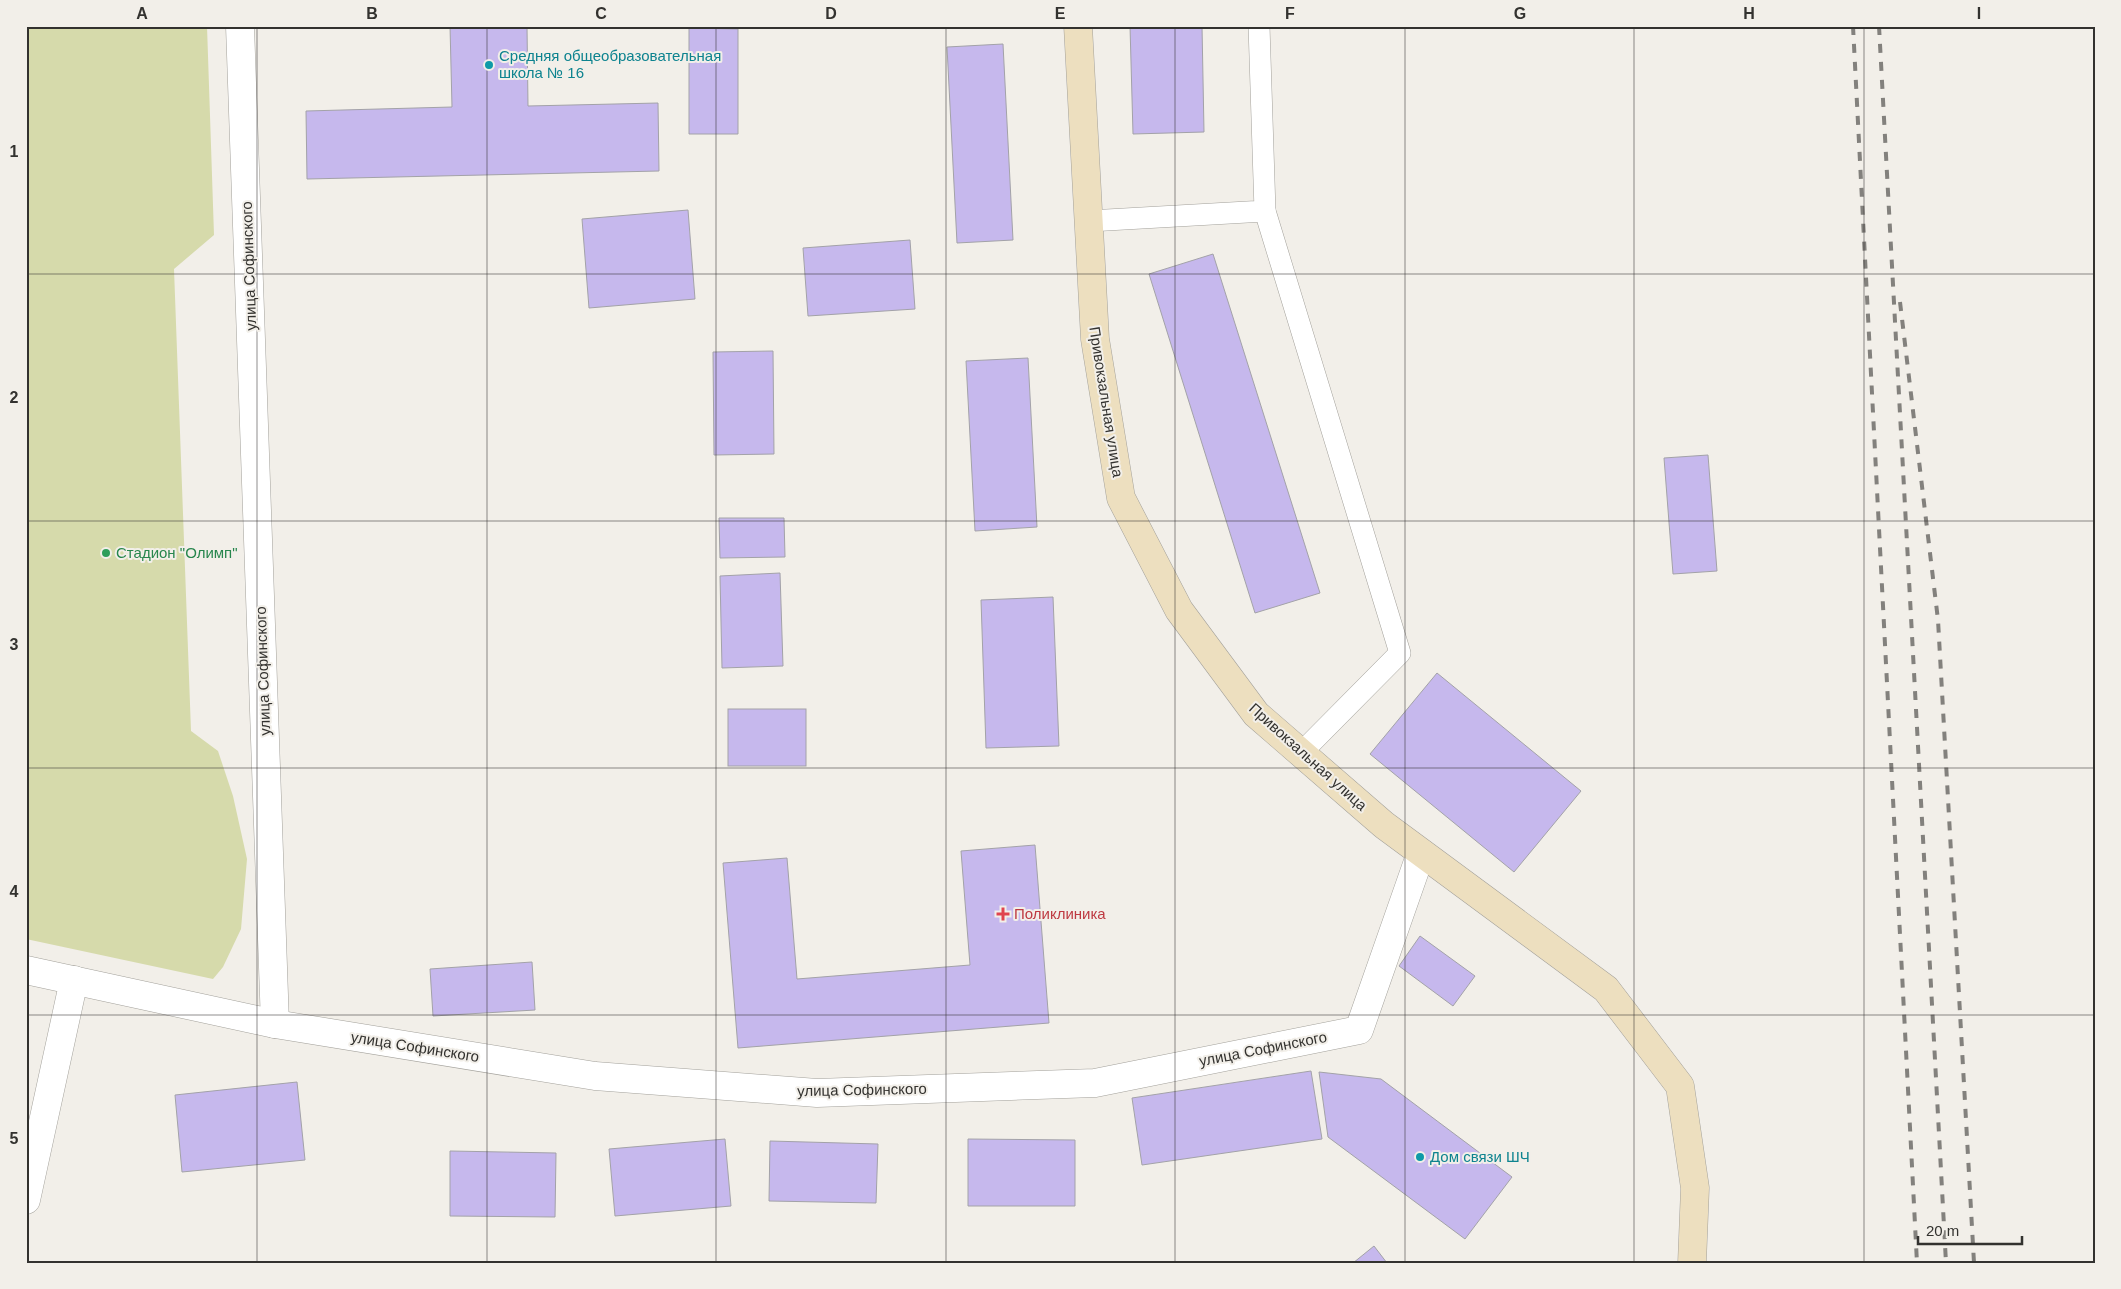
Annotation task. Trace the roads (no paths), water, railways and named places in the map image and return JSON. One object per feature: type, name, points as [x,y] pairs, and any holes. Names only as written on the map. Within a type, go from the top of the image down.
[{"type":"main road","name":"Привокзальная улица","points":[[1078,26],[1095,339],[1121,498],[1179,610],[1256,714],[1384,825],[1606,989],[1680,1086],[1696,1188],[1692,1263]]},
{"type":"street","name":"улица Софинского","points":[[240,26],[275,1024],[595,1076],[817,1093],[1095,1083],[1358,1030],[1421,853]]},
{"type":"street","points":[[26,970],[275,1024]]},
{"type":"street","points":[[26,1200],[74,980]]},
{"type":"lane","points":[[1259,26],[1265,211],[1400,653],[1301,753]]},
{"type":"lane","points":[[1089,221],[1265,211]]},
{"type":"railway","points":[[1853,26],[1917,1263]]},
{"type":"railway","points":[[1879,26],[1946,1263]]},
{"type":"railway","points":[[1900,302],[1938,620],[1974,1263]]},
{"type":"place","name":"Средняя общеобразовательная школа № 16","points":[[489,65]]},
{"type":"place","name":"Стадион \"Олимп\"","points":[[106,553]]},
{"type":"place","name":"Поликлиника","points":[[1003,914]]},
{"type":"place","name":"Дом связи ШЧ","points":[[1420,1157]]}]
